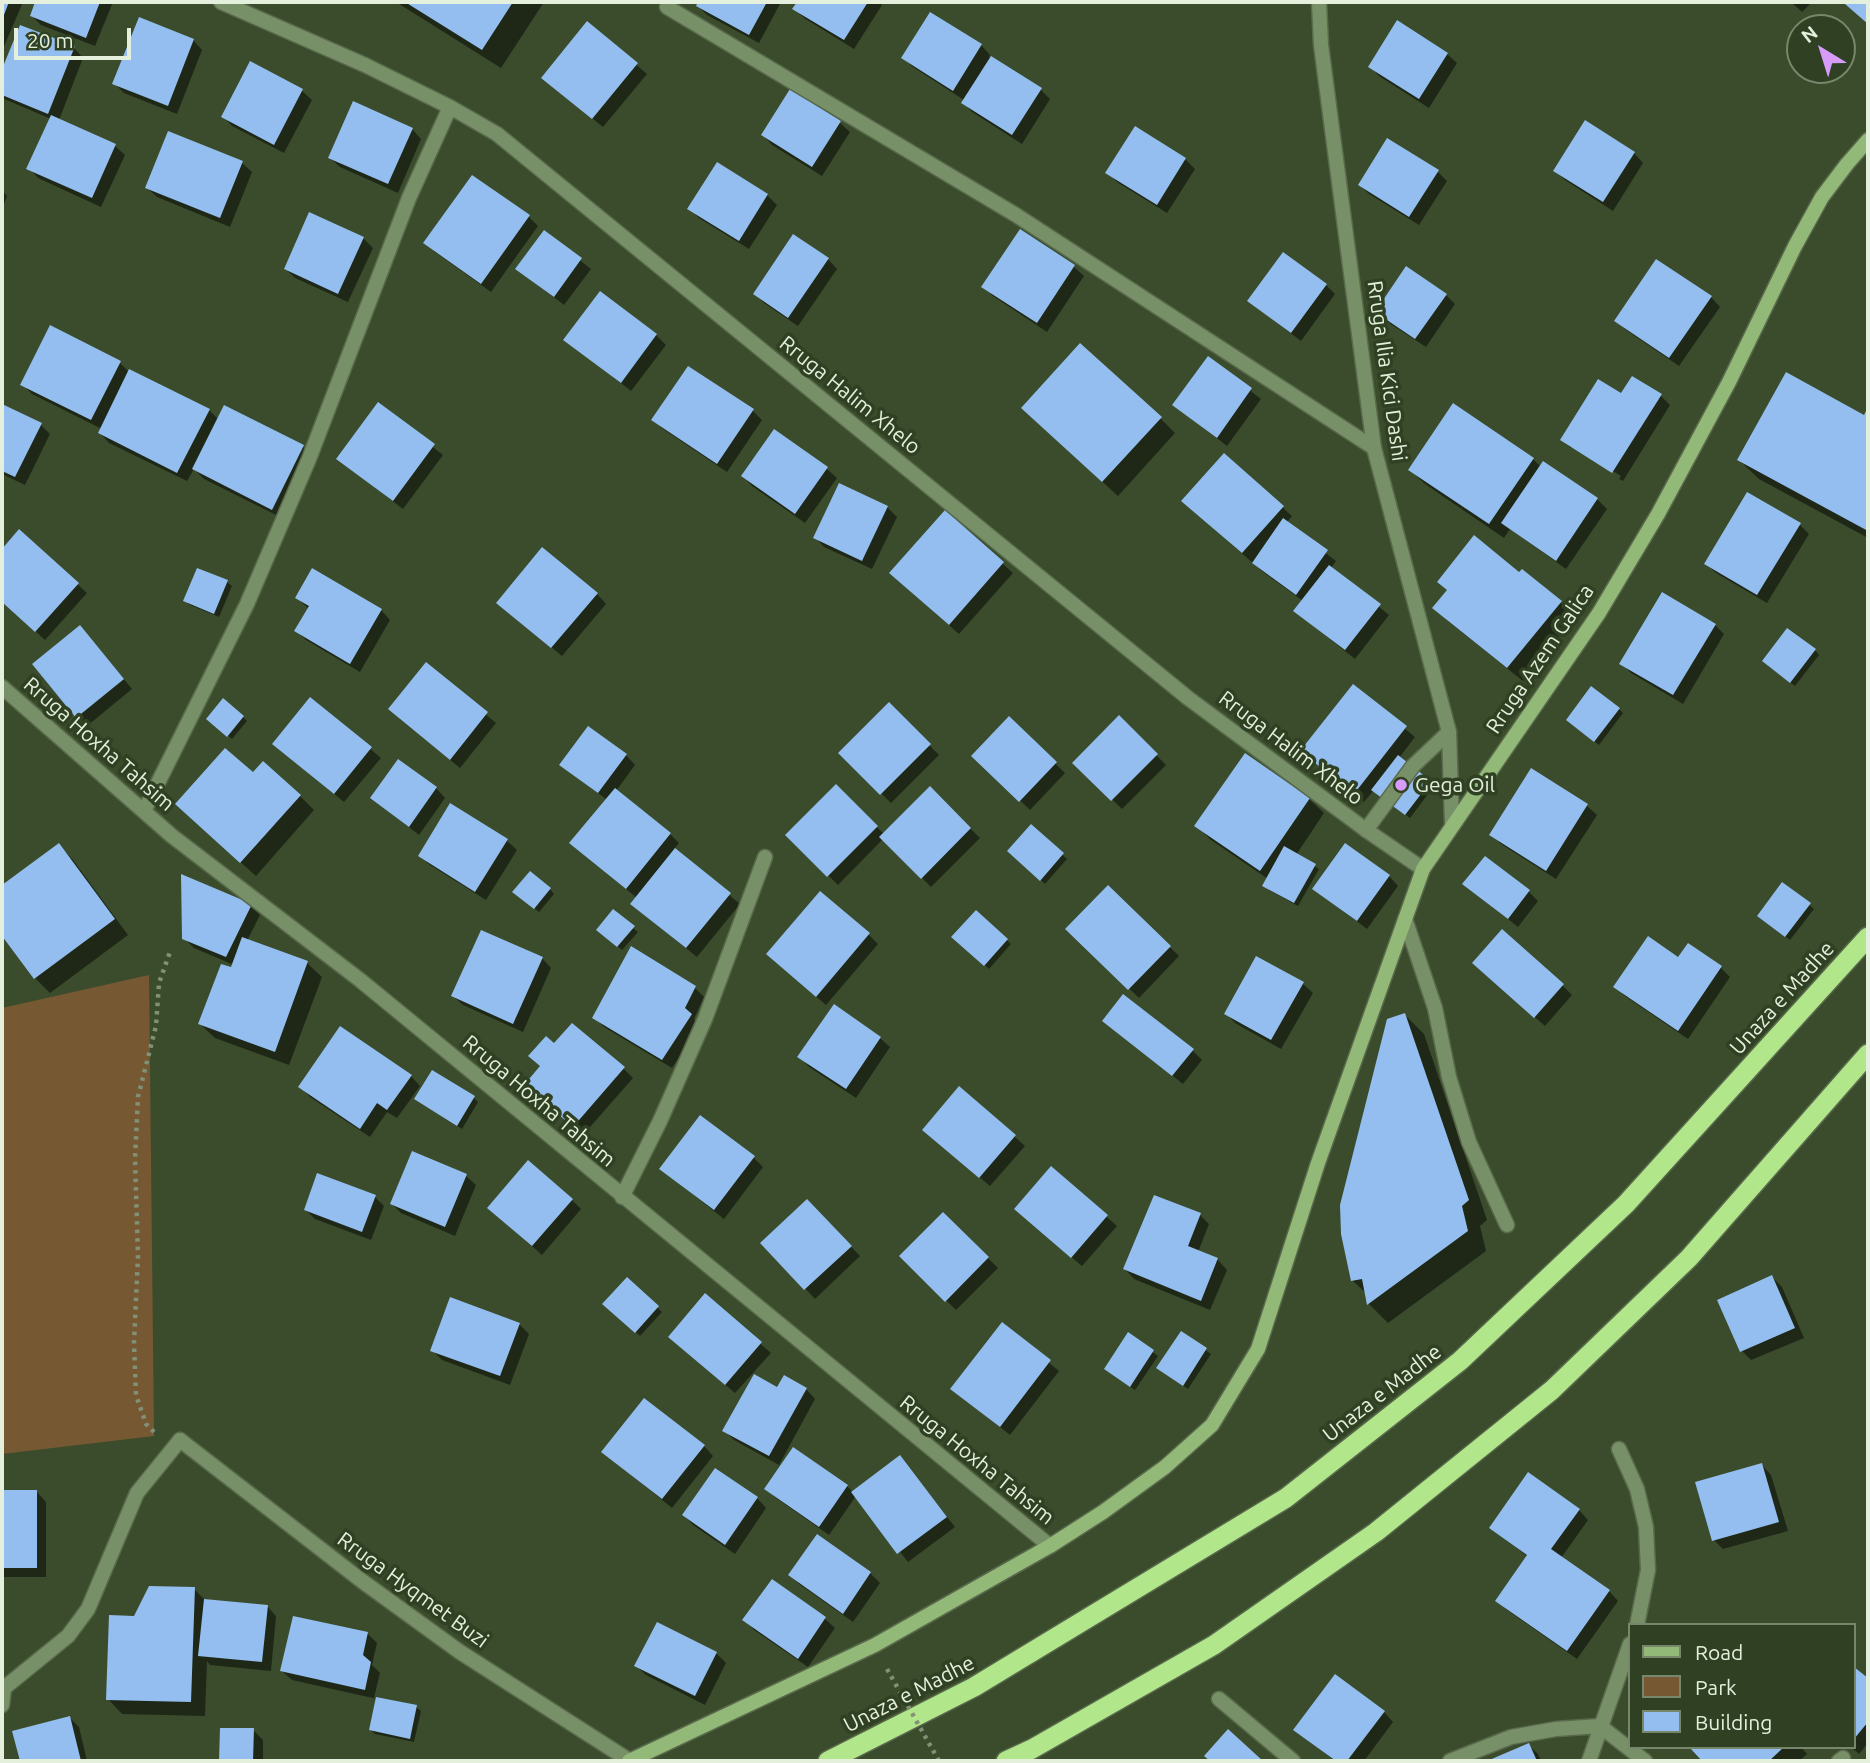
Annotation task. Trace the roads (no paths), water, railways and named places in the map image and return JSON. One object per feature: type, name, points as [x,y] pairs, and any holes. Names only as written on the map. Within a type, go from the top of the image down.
[{"type":"highway","name":"Unaza e Madhe","points":[[828,1761],[974,1688],[1286,1498],[1460,1361],[1626,1204],[1868,937]]},
{"type":"highway","points":[[1006,1761],[1032,1749],[1225,1637],[1376,1532],[1552,1390],[1689,1258],[1868,1054]]},
{"type":"main road","name":"Rruga Azem Galica","points":[[629,1761],[875,1645],[1050,1546],[1166,1467],[1212,1425],[1258,1349],[1318,1163],[1423,869],[1452,823],[1599,613],[1658,514],[1729,382],[1795,246],[1822,197],[1868,140]]},
{"type":"street","name":"Rruga Halim Xhelo","points":[[221,2],[365,65],[450,107],[497,134],[1188,698],[1423,869]]},
{"type":"street","name":"Rruga Ilia Kici Dashi","points":[[1319,2],[1321,45],[1374,448],[1449,732],[1452,823]]},
{"type":"street","points":[[667,7],[1016,215],[1374,448]]},
{"type":"street","points":[[144,811],[247,604],[309,459],[409,198],[450,107]]},
{"type":"street","name":"Rruga Hoxha Tahsim","points":[[2,687],[172,836],[360,980],[1050,1546]]},
{"type":"street","points":[[1366,830],[1413,766],[1449,732]]},
{"type":"street","points":[[622,1197],[660,1121],[705,1019],[765,857]]},
{"type":"street","points":[[1405,919],[1435,1008],[1449,1077],[1469,1142],[1507,1225]]},
{"type":"street","name":"Rruga Hyqmet Buzi","points":[[2,1705],[4,1688],[68,1636],[88,1609],[136,1493],[176,1445],[439,1636],[629,1761]]},
{"type":"street","points":[[1619,1449],[1637,1489],[1646,1527],[1648,1570],[1637,1623]]},
{"type":"street","points":[[1590,1761],[1629,1647]]},
{"type":"street","points":[[1219,1699],[1293,1761]]},
{"type":"street","points":[[1450,1761],[1511,1737],[1556,1729],[1600,1726],[1629,1749]]},
{"type":"street","points":[[1630,1749],[1645,1761]]},
{"type":"place","name":"Gega Oil","points":[[1401,785]]}]
